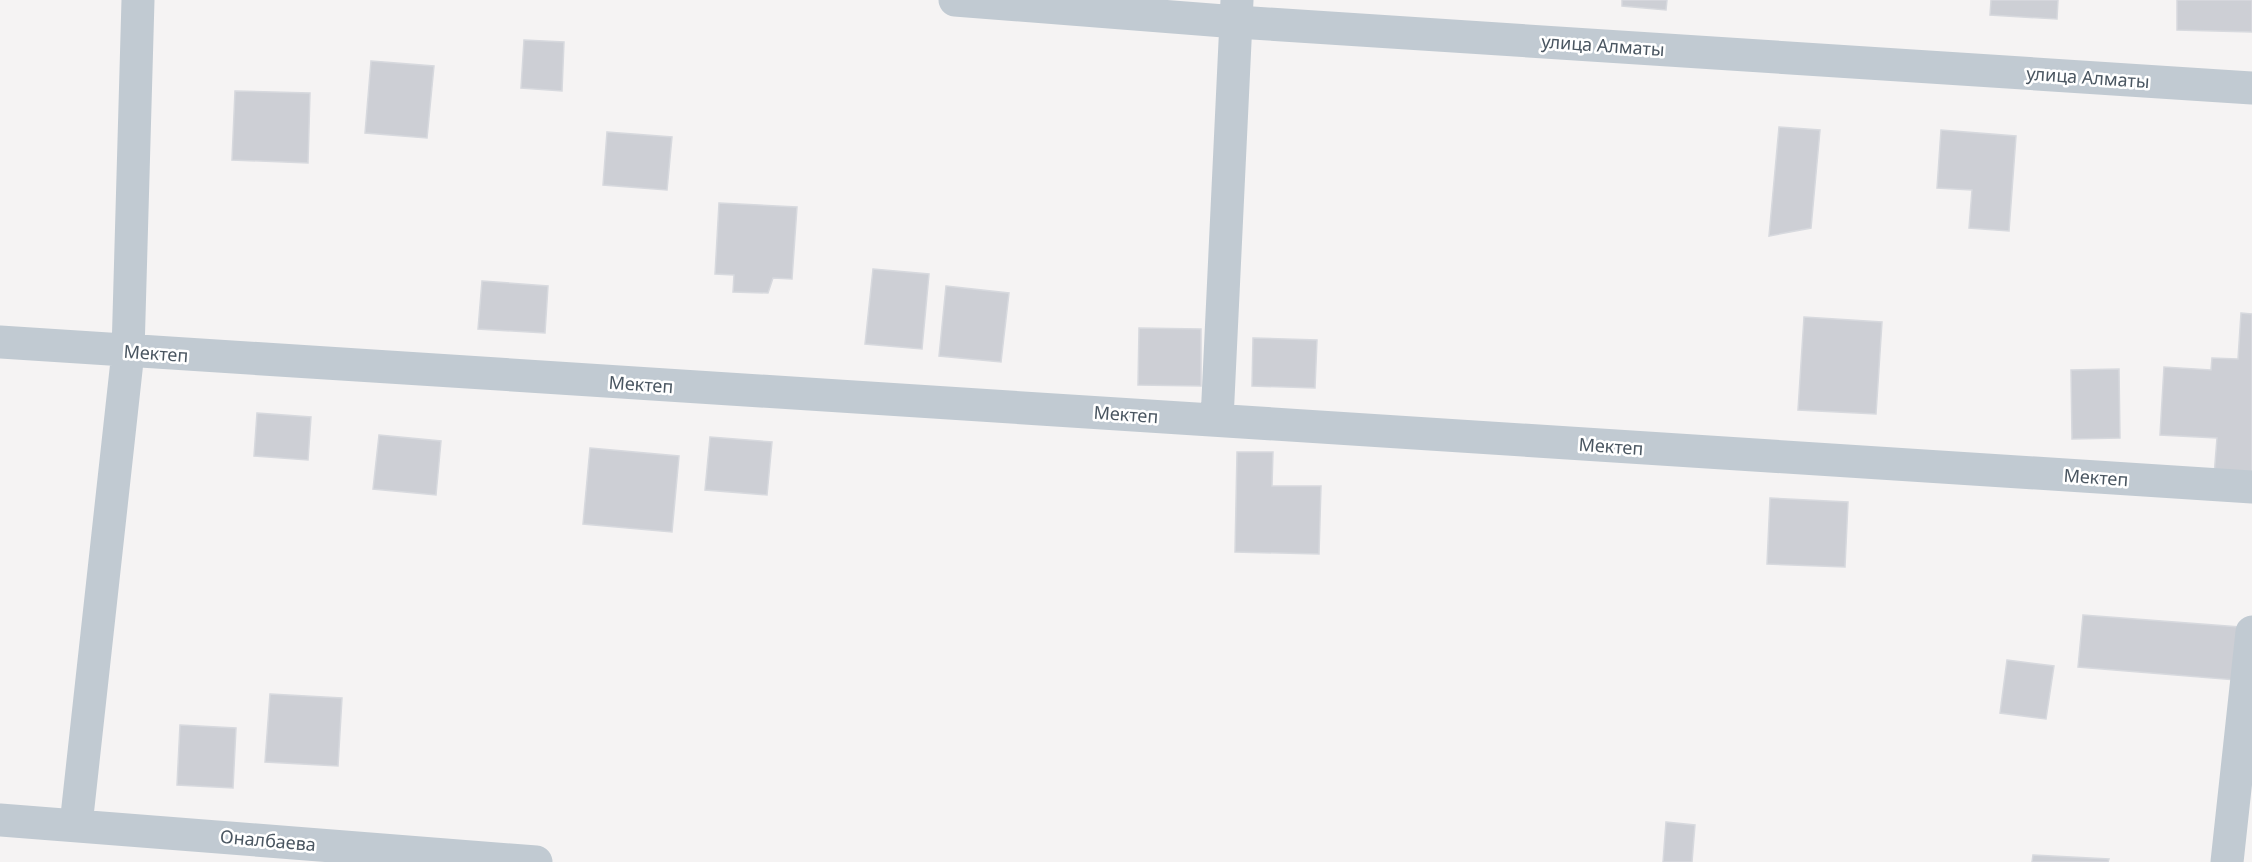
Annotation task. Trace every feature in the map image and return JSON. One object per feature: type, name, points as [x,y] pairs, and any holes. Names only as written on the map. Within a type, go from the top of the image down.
[{"type":"street","points":[[76,825],[128,352],[138,0]]},
{"type":"street","name":"улица Алматы","points":[[955,0],[1237,11],[2252,88]]},
{"type":"street","points":[[1217,420],[1237,11]]},
{"type":"street","name":"Мектеп","points":[[0,342],[2252,488]]},
{"type":"street","points":[[2227,862],[2252,632]]},
{"type":"street","name":"Оналбаева","points":[[0,820],[536,862]]},
{"type":"building","points":[[1622,0],[1667,0],[1666,10],[1622,6]]},
{"type":"building","points":[[1991,0],[2058,0],[2057,19],[1990,15]]},
{"type":"building","points":[[2177,0],[2252,0],[2252,32],[2177,30]]},
{"type":"building","points":[[524,40],[564,42],[562,91],[521,88]]},
{"type":"building","points":[[371,61],[434,66],[427,138],[365,133]]},
{"type":"building","points":[[235,91],[310,93],[308,163],[232,160]]},
{"type":"building","points":[[1779,127],[1820,130],[1811,228],[1769,236]]},
{"type":"building","points":[[1941,130],[2016,136],[2009,231],[1969,228],[1972,190],[1937,188]]},
{"type":"building","points":[[607,132],[672,137],[667,190],[603,185]]},
{"type":"building","points":[[719,203],[797,207],[792,279],[773,278],[768,293],[733,292],[734,275],[715,274]]},
{"type":"building","points":[[873,269],[929,274],[922,349],[865,344]]},
{"type":"building","points":[[482,281],[548,286],[545,333],[478,329]]},
{"type":"building","points":[[946,286],[1009,293],[1001,362],[939,356]]},
{"type":"building","points":[[2241,313],[2252,314],[2252,478],[2214,476],[2217,438],[2160,435],[2164,367],[2211,370],[2212,358],[2238,359]]},
{"type":"building","points":[[1804,317],[1882,322],[1876,414],[1798,410]]},
{"type":"building","points":[[1139,328],[1201,329],[1201,386],[1138,385]]},
{"type":"building","points":[[1253,338],[1317,340],[1315,388],[1252,386]]},
{"type":"building","points":[[2119,369],[2120,438],[2072,439],[2071,370]]},
{"type":"building","points":[[257,413],[311,417],[308,460],[254,456]]},
{"type":"building","points":[[379,435],[441,441],[436,495],[373,489]]},
{"type":"building","points":[[710,437],[772,442],[767,495],[705,490]]},
{"type":"building","points":[[590,448],[679,456],[672,532],[583,524]]},
{"type":"building","points":[[1237,452],[1273,452],[1272,486],[1321,486],[1319,554],[1235,552]]},
{"type":"building","points":[[1770,498],[1848,502],[1845,567],[1767,564]]},
{"type":"building","points":[[2083,615],[2240,627],[2236,680],[2078,667]]},
{"type":"building","points":[[2007,660],[2054,666],[2046,719],[2000,713]]},
{"type":"building","points":[[270,694],[342,698],[338,766],[265,762]]},
{"type":"building","points":[[180,725],[236,728],[233,788],[177,785]]},
{"type":"building","points":[[1666,822],[1695,825],[1692,862],[1663,862]]},
{"type":"building","points":[[2033,855],[2109,859],[2108,862],[2032,862]]}]
